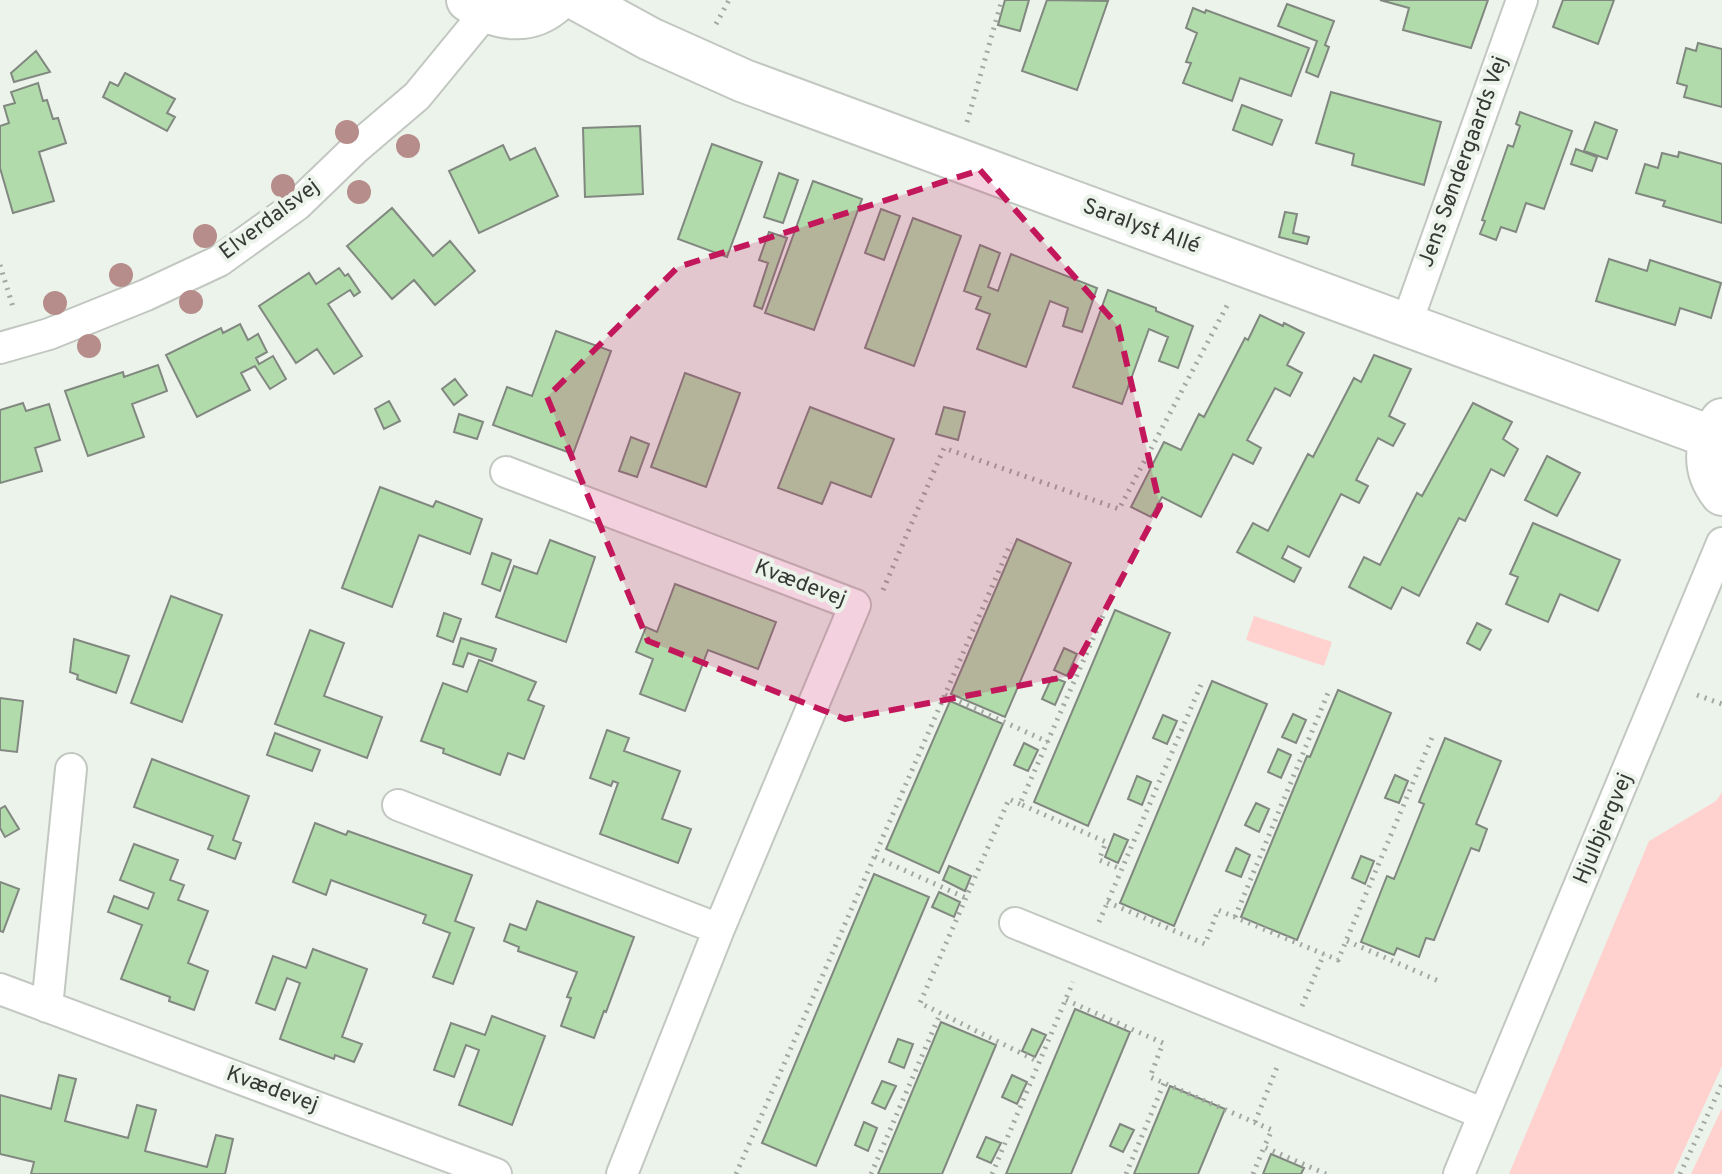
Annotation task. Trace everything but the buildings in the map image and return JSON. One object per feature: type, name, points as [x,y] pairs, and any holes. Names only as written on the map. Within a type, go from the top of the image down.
[{"type":"street","points":[[477,6],[507,18],[529,17],[557,0]]},
{"type":"street","name":"Saralyst Allé","points":[[579,0],[650,39],[744,81],[1406,325],[1716,428]]},
{"type":"street","name":"Jens Søndergaards Vej","points":[[1406,325],[1522,0]]},
{"type":"street","name":"Elverdalsvej","points":[[0,348],[49,334],[132,301],[219,261],[297,205],[356,148],[417,96],[477,6]]},
{"type":"street","points":[[1716,428],[1707,452],[1708,469],[1722,494]]},
{"type":"street","name":"Kvædevej","points":[[506,472],[855,605],[719,929],[622,1174]]},
{"type":"street","name":"Hjulbjergvej","points":[[1459,1174],[1722,543]]},
{"type":"street","points":[[47,1007],[71,769]]},
{"type":"street","points":[[398,805],[719,929]]},
{"type":"street","points":[[1015,923],[1484,1114]]},
{"type":"street","name":"Kvædevej","points":[[0,989],[496,1174]]},
{"type":"path","points":[[956,160],[1002,0]]},
{"type":"path","points":[[0,265],[13,307]]},
{"type":"path","points":[[855,605],[882,592],[944,448],[1119,509],[1248,266]]},
{"type":"path","points":[[736,1174],[1011,543]]},
{"type":"path","points":[[1020,804],[1103,616]]},
{"type":"path","points":[[1235,917],[1328,693]]},
{"type":"path","points":[[945,695],[1048,742]]},
{"type":"path","points":[[1107,902],[1205,944],[1218,910],[1338,960],[1434,733]]},
{"type":"path","points":[[1039,1062],[920,1003],[1009,799],[1106,842],[1099,860],[1121,869]]},
{"type":"path","points":[[875,857],[966,898]]},
{"type":"path","points":[[1347,941],[1441,982]]},
{"type":"path","points":[[1066,1000],[1163,1043],[1150,1077],[1272,1130],[1253,1174]]},
{"type":"path","points":[[871,1174],[940,1014]]},
{"type":"path","points":[[1126,1174],[1164,1083]]},
{"type":"path","points":[[1680,1174],[1722,1084]]},
{"type":"path","points":[[1264,1147],[1326,1174]]},
{"type":"highlighted area","points":[[980,170],[1118,326],[1160,506],[1070,676],[845,719],[648,641],[547,397],[678,267]]},
{"type":"shaded area","points":[[1254,616],[1332,642],[1324,666],[1246,640]]},
{"type":"shaded area","points":[[1722,792],[1722,1066],[1673,1174],[1509,1174],[1649,841],[1716,801]]},
{"type":"shaded area","points":[[1722,1108],[1722,1174],[1691,1174]]}]
